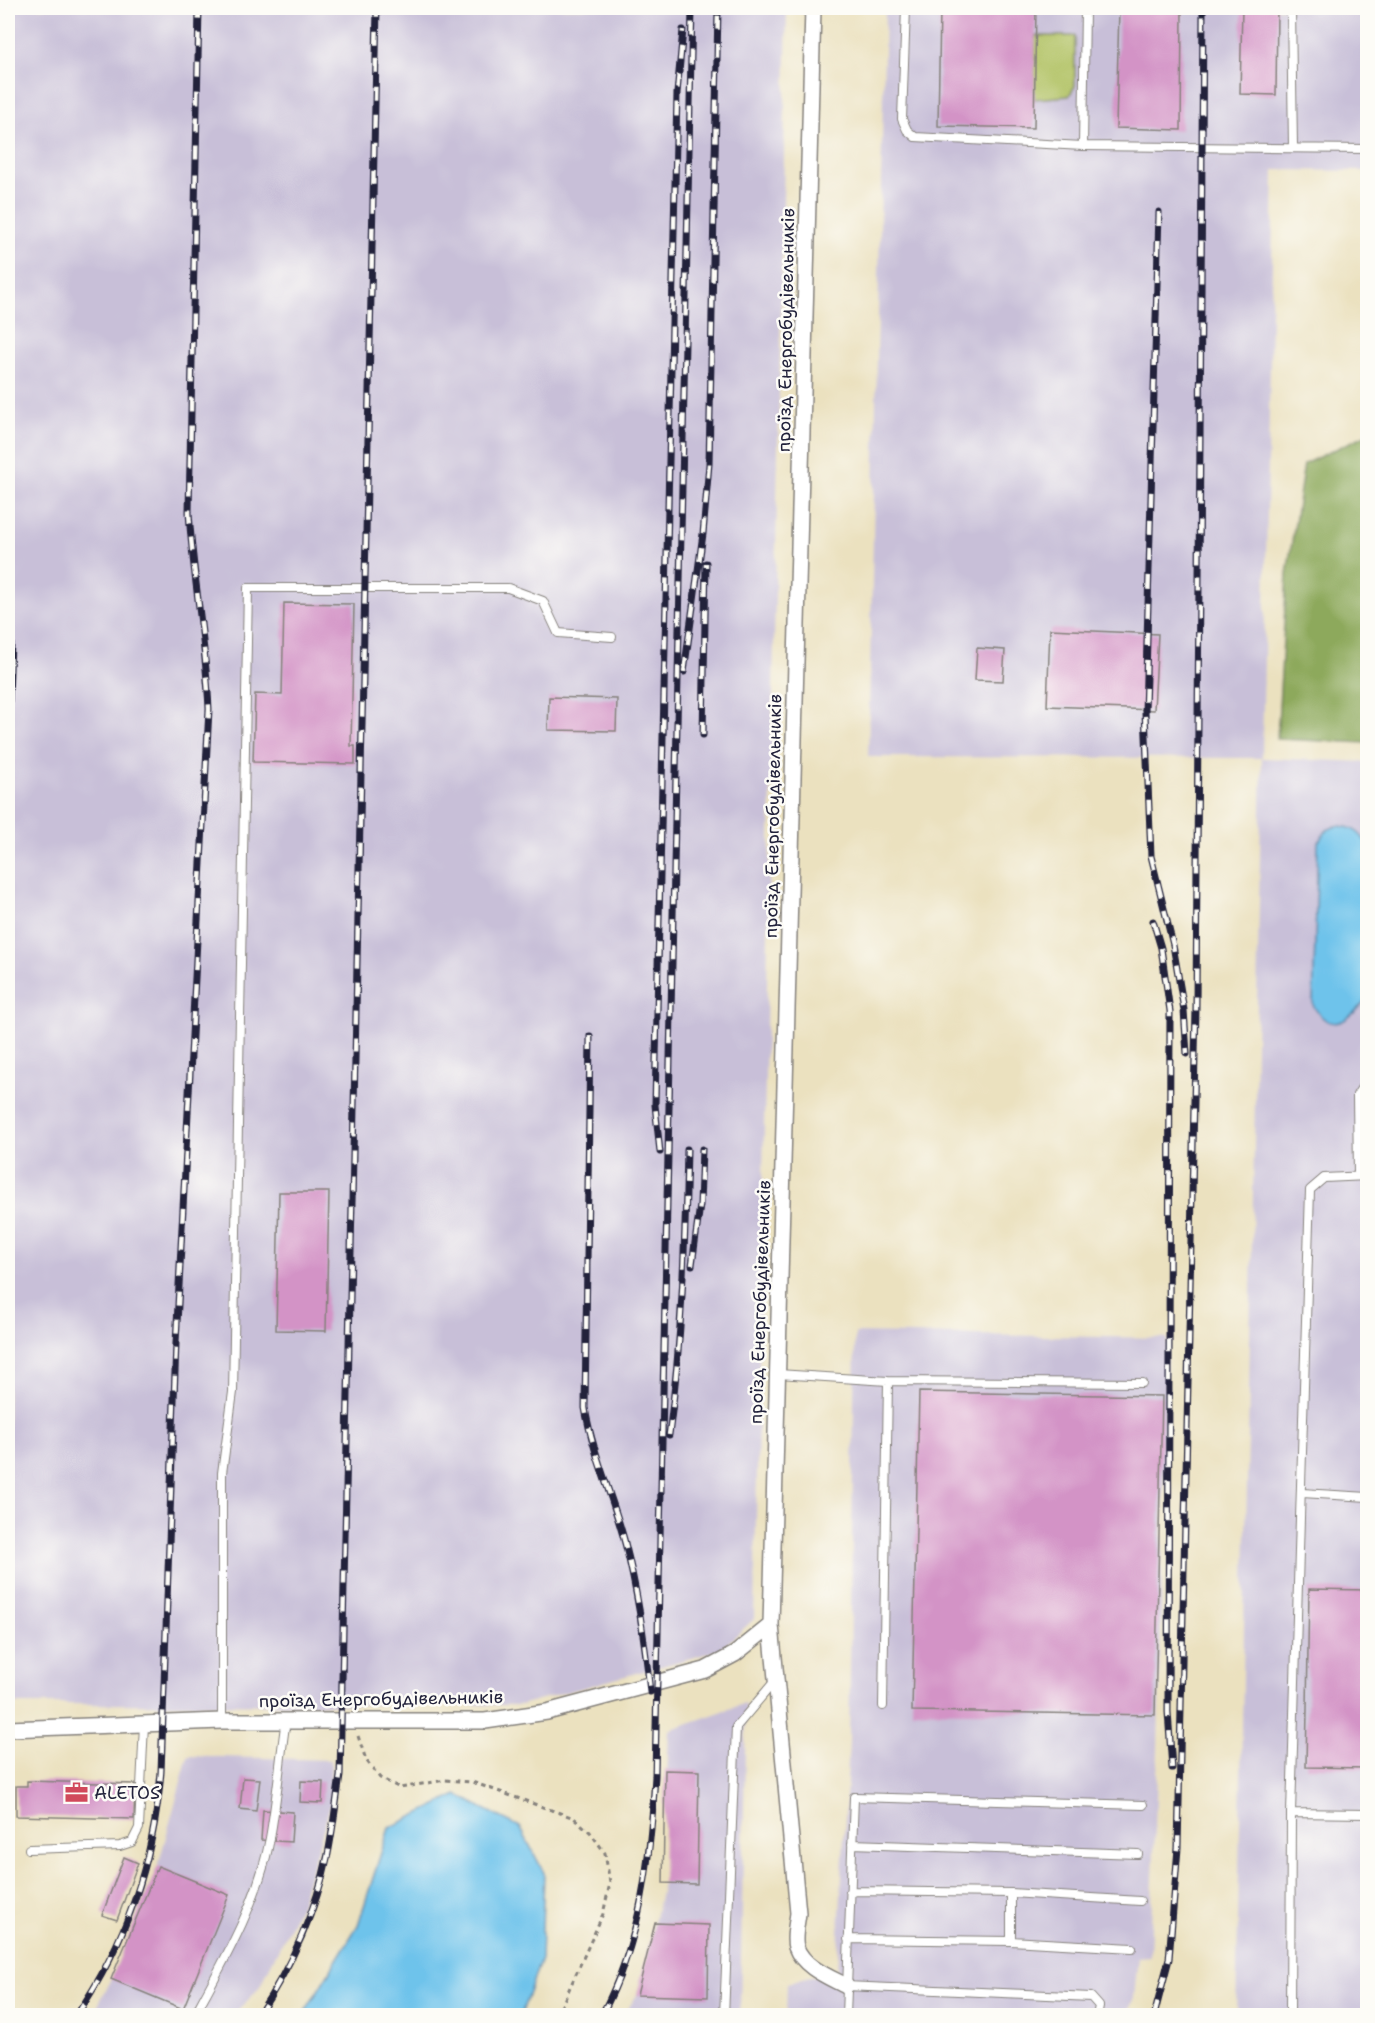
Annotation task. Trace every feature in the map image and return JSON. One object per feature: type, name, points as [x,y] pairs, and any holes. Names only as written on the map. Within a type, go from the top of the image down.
[{"type":"street","name":"проїзд Енергобудівельників","points":[[813,8],[771,1625],[774,1682],[798,1913],[795,1946],[803,1959],[816,1970],[846,1986]]},
{"type":"street","name":"проїзд Енергобудівельників","points":[[8,1730],[222,1720],[485,1720],[547,1712],[705,1670],[735,1654],[771,1625]]},
{"type":"lane","points":[[906,8],[902,119],[907,130],[915,137],[1083,146],[1368,149]]},
{"type":"lane","points":[[1083,146],[1084,8]]},
{"type":"lane","points":[[1291,8],[1293,147]]},
{"type":"lane","points":[[222,1720],[222,1473],[232,1392],[248,588],[508,588],[543,601],[558,633],[612,637]]},
{"type":"lane","points":[[1358,1175],[1357,1095],[1368,1078]]},
{"type":"lane","points":[[1290,2016],[1291,1813],[1310,1191],[1324,1178],[1368,1176]]},
{"type":"lane","points":[[778,1374],[888,1380],[1142,1383]]},
{"type":"lane","points":[[883,1706],[888,1380]]},
{"type":"lane","points":[[1302,1493],[1368,1497]]},
{"type":"lane","points":[[724,2016],[736,1727],[774,1682]]},
{"type":"lane","points":[[194,2016],[219,1971],[253,1893],[270,1840],[286,1719]]},
{"type":"lane","points":[[29,1849],[120,1846],[132,1842],[139,1828],[144,1724]]},
{"type":"lane","points":[[846,2016],[854,1797],[1143,1805]]},
{"type":"lane","points":[[1291,1813],[1368,1814]]},
{"type":"lane","points":[[852,1844],[1138,1854]]},
{"type":"lane","points":[[850,1891],[1011,1893],[1140,1901]]},
{"type":"lane","points":[[1011,1893],[1011,1941]]},
{"type":"lane","points":[[848,1939],[1011,1941],[1132,1948]]},
{"type":"lane","points":[[846,1986],[1091,1997],[1099,2006],[1097,2016]]},
{"type":"path","points":[[353,1720],[366,1761],[380,1778],[400,1788],[445,1780],[472,1782],[574,1818],[590,1832],[605,1853],[610,1883],[603,1914],[556,2016]]},
{"type":"shaded area","points":[[8,8],[787,8],[754,1619],[720,1650],[520,1705],[8,1704]]},
{"type":"shaded area","points":[[885,8],[1367,8],[1367,171],[1274,170],[1262,758],[868,757]]},
{"type":"shaded area","points":[[1262,758],[1367,762],[1367,2015],[1236,2015]]},
{"type":"shaded area","points":[[855,1333],[1167,1338],[1158,1749],[1150,1956],[1138,1957],[1134,1997],[1127,2015],[786,2016],[787,1983],[837,1970],[849,1742]]},
{"type":"shaded area","points":[[746,1703],[740,2015],[623,2016],[637,1995],[663,1883],[669,1730]]},
{"type":"shaded area","points":[[188,1756],[331,1760],[330,1806],[300,1906],[259,1988],[234,2015],[93,2016],[111,1979],[158,1866]]},
{"type":"green space","points":[[1035,36],[1075,36],[1075,86],[1069,96],[1034,99]]},
{"type":"green space","points":[[1365,435],[1368,436],[1367,743],[1277,739],[1287,574],[1304,464]]},
{"type":"water","points":[[1336,826],[1354,830],[1367,844],[1367,998],[1354,1013],[1334,1023],[1320,1015],[1313,1005],[1318,842],[1327,830]]},
{"type":"water","points":[[457,1795],[520,1827],[544,1873],[541,1959],[521,2015],[303,2015],[358,1925],[389,1828]]},
{"type":"building","points":[[940,8],[1036,8],[1034,128],[938,126]]},
{"type":"building","points":[[1119,8],[1182,8],[1181,130],[1116,128]]},
{"type":"building","points":[[1242,8],[1277,8],[1276,95],[1240,94]]},
{"type":"building","points":[[284,603],[354,604],[351,746],[355,746],[355,764],[253,762],[255,694],[282,695]]},
{"type":"building","points":[[1050,629],[1158,634],[1154,710],[1047,706]]},
{"type":"building","points":[[977,648],[1005,650],[1003,681],[975,680]]},
{"type":"building","points":[[549,697],[617,699],[616,731],[548,730]]},
{"type":"building","points":[[279,1192],[329,1192],[326,1331],[276,1330]]},
{"type":"building","points":[[919,1392],[1162,1396],[1155,1715],[912,1711]]},
{"type":"building","points":[[1309,1589],[1368,1590],[1368,1768],[1306,1767]]},
{"type":"building","points":[[665,1770],[699,1771],[697,1884],[663,1883]]},
{"type":"building","points":[[243,1778],[260,1779],[256,1811],[240,1809]]},
{"type":"building","points":[[27,1781],[135,1784],[134,1819],[16,1816],[16,1786],[27,1786]]},
{"type":"building","points":[[301,1781],[323,1782],[322,1803],[300,1802]]},
{"type":"building","points":[[263,1810],[293,1812],[291,1842],[261,1840]]},
{"type":"building","points":[[124,1857],[138,1863],[117,1920],[102,1915]]},
{"type":"building","points":[[158,1866],[229,1895],[183,2009],[111,1979]]},
{"type":"building","points":[[655,1923],[709,1925],[708,1997],[637,1995]]},
{"type":"railway","points":[[76,2016],[109,1959],[135,1900],[152,1837],[161,1772],[176,1343],[209,709],[189,512],[199,8]]},
{"type":"railway","points":[[258,2016],[291,1959],[309,1918],[328,1854],[340,1776],[377,8]]},
{"type":"railway","points":[[601,2016],[626,1959],[642,1899],[647,1869],[655,1776],[692,8]]},
{"type":"railway","points":[[684,672],[703,534],[709,464],[718,8]]},
{"type":"railway","points":[[1154,2016],[1169,1959],[1178,1848],[1196,1008],[1203,8]]},
{"type":"railway","points":[[660,1152],[655,1105],[677,93],[683,30]]},
{"type":"railway","points":[[1159,212],[1145,712],[1151,856],[1173,945],[1184,1010],[1187,1054]]},
{"type":"railway","points":[[703,735],[706,563]]},
{"type":"railway","points":[[8,728],[12,615]]},
{"type":"railway","points":[[1153,921],[1161,948],[1170,1011],[1168,1712],[1172,1768]]},
{"type":"railway","points":[[590,1036],[585,1408],[593,1442],[630,1562],[641,1618],[650,1692]]},
{"type":"railway","points":[[669,1435],[682,1293],[687,1149]]},
{"type":"railway","points":[[692,1265],[700,1205],[702,1149]]},
{"type":"place","name":"ALETOS","points":[[76,1793]]}]
